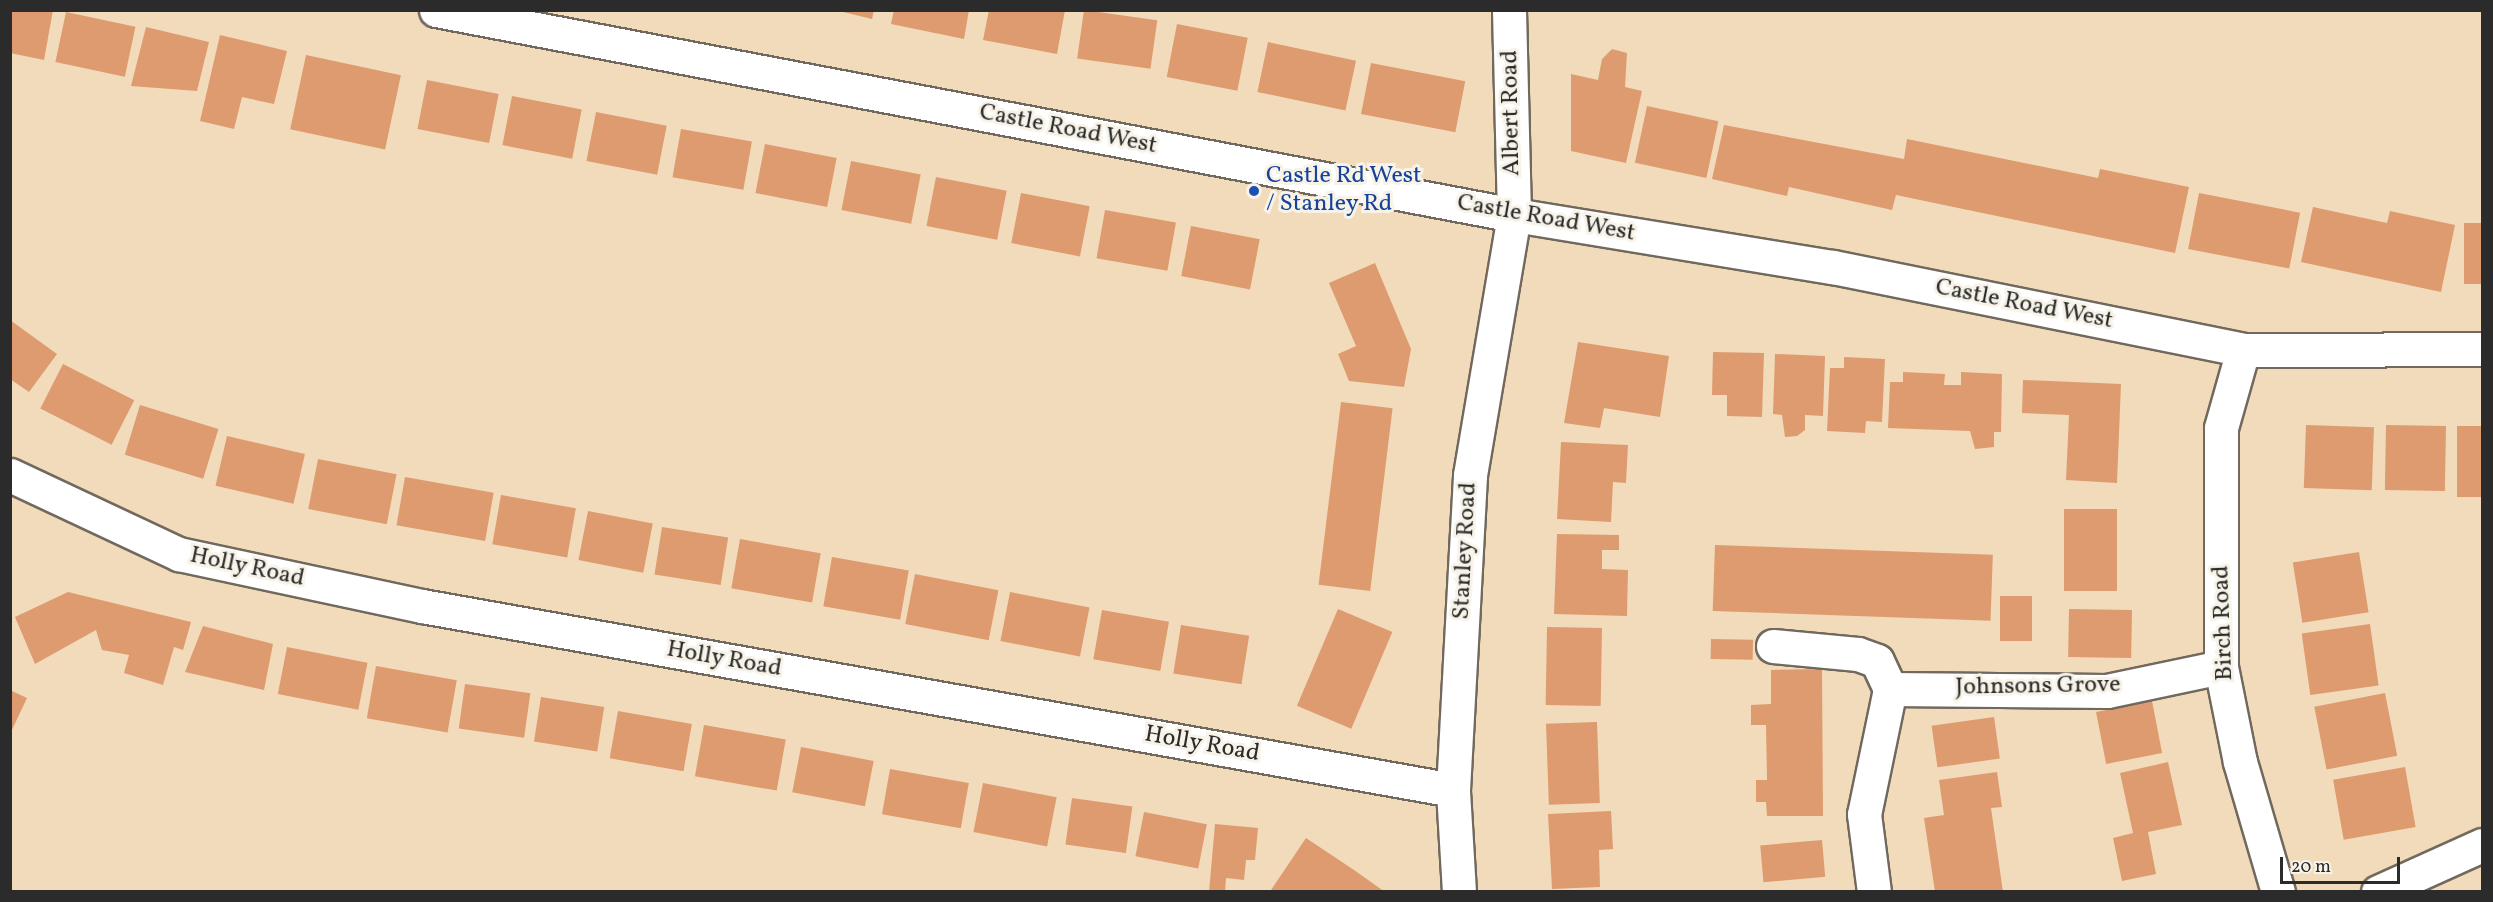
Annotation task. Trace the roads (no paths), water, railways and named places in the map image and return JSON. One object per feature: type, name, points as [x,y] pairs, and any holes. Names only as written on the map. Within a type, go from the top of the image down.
[{"type":"street","name":"Castle Road West","points":[[436,10],[1514,215],[1833,267],[2243,350],[2482,349]]},
{"type":"street","name":"Albert Road","points":[[1509,10],[1514,215]]},
{"type":"street","name":"Stanley Road","points":[[1459,891],[1453,790],[1470,475],[1514,215]]},
{"type":"street","name":"Birch Road","points":[[2243,350],[2221,428],[2221,668],[2269,890]]},
{"type":"street","name":"Holly Road","points":[[11,476],[179,554],[422,606],[1453,790]]},
{"type":"street","points":[[1773,646],[1858,654],[1876,662],[1890,689],[1864,814],[1874,891]]},
{"type":"street","name":"Johnsons Grove","points":[[1890,689],[2107,691],[2221,668]]},
{"type":"street","points":[[2378,891],[2482,845]]},
{"type":"place","name":"Castle Rd West / Stanley Rd","points":[[1254,191]]}]
